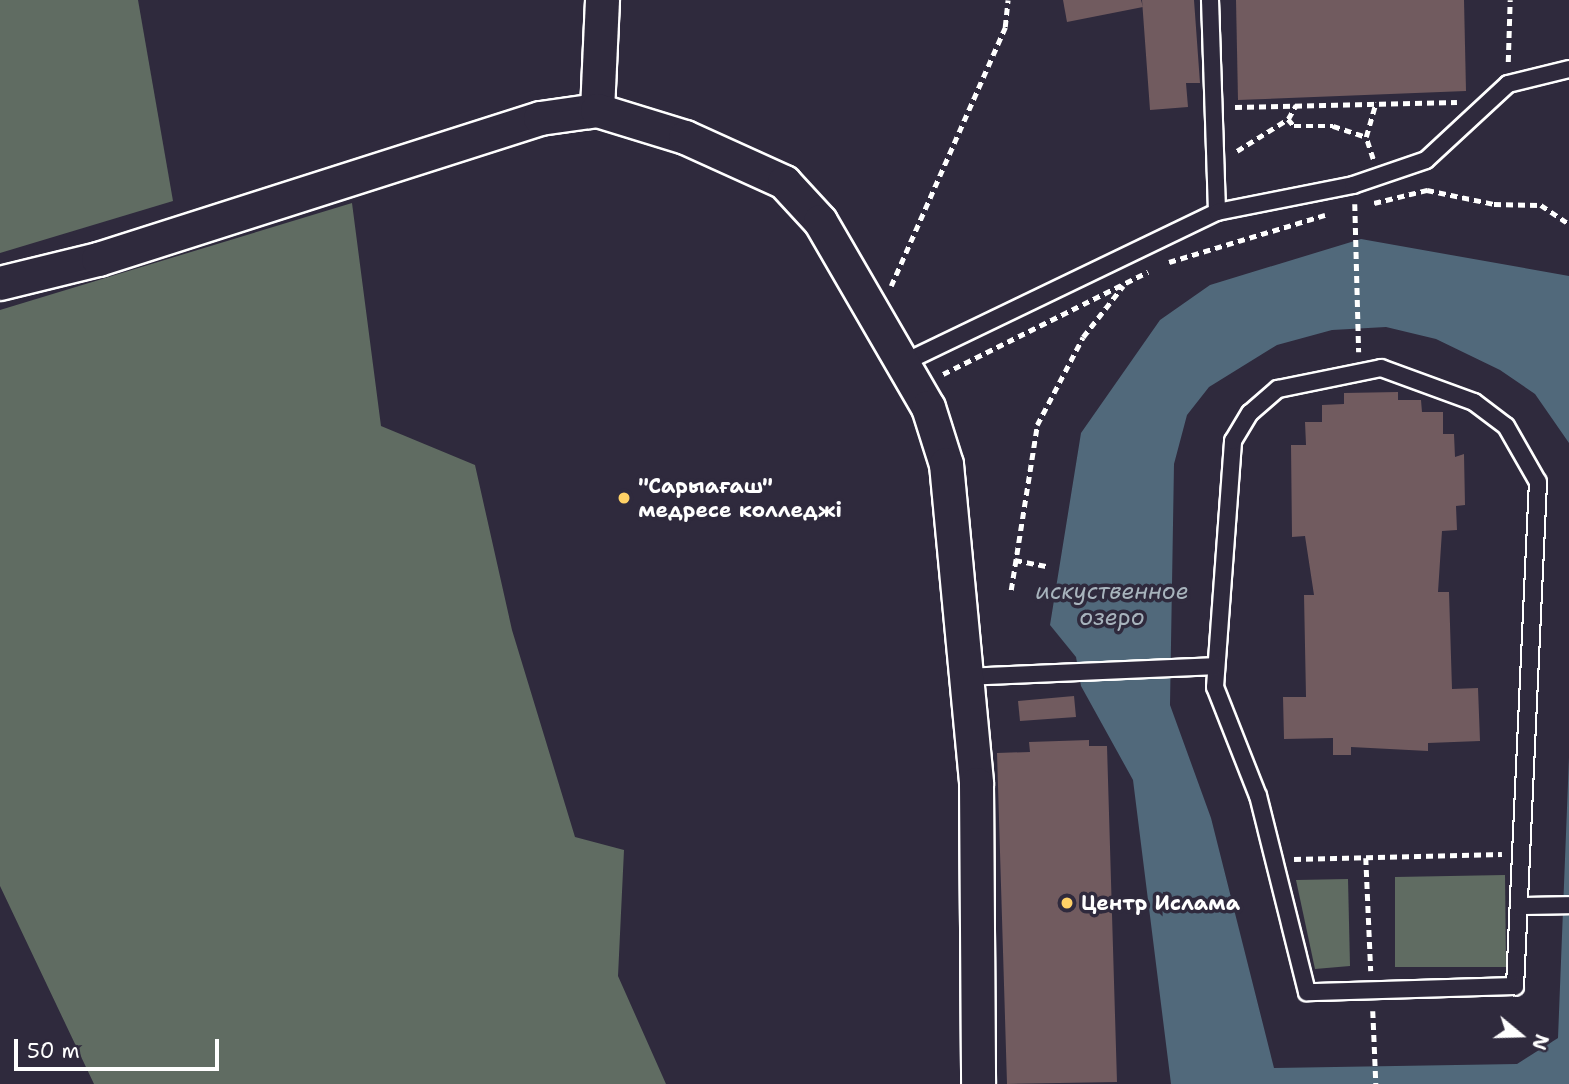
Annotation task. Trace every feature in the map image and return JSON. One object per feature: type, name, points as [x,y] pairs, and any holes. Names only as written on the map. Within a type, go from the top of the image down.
[{"type":"street","points":[[597,110],[602,0]]},
{"type":"street","points":[[0,283],[98,259],[540,118],[597,110],[685,137],[784,182],[820,221],[903,363],[928,407],[946,464],[976,784],[978,1084]]},
{"type":"lane","points":[[1210,0],[1217,212]]},
{"type":"lane","points":[[903,363],[1217,212],[1378,178],[1426,160],[1485,102],[1508,84],[1569,69]]},
{"type":"lane","points":[[1381,368],[1474,402],[1506,426],[1538,482],[1520,854],[1515,986],[1307,992],[1258,796],[1215,687],[1225,480],[1233,441],[1250,413],[1278,389],[1381,368]]},
{"type":"lane","points":[[966,677],[1216,666]]},
{"type":"lane","points":[[1519,906],[1569,905]]},
{"type":"path","points":[[877,319],[1005,27],[1008,0]]},
{"type":"path","points":[[1508,84],[1510,0]]},
{"type":"path","points":[[1213,108],[1376,102],[1485,102]]},
{"type":"path","points":[[1376,102],[1366,137],[1378,178]]},
{"type":"path","points":[[1215,165],[1288,119],[1296,105]]},
{"type":"path","points":[[1288,119],[1294,126],[1333,126],[1366,137]]},
{"type":"path","points":[[1343,211],[1427,190],[1494,204],[1541,205],[1569,223]]},
{"type":"path","points":[[933,379],[1125,283],[1228,239],[1330,214]]},
{"type":"path","points":[[1354,221],[1359,353]]},
{"type":"path","points":[[1011,590],[1029,453],[1047,401],[1083,337],[1125,283]]},
{"type":"path","points":[[1015,560],[1047,566]]},
{"type":"path","points":[[1273,859],[1520,854]]},
{"type":"path","points":[[1366,857],[1376,1084]]},
{"type":"shaded area","points":[[0,0],[138,0],[173,201],[0,253]]},
{"type":"shaded area","points":[[352,203],[381,426],[475,465],[512,630],[575,837],[624,850],[618,976],[666,1084],[94,1084],[0,886],[0,310]]},
{"type":"shaded area","points":[[1505,875],[1506,967],[1395,967],[1395,877]]},
{"type":"shaded area","points":[[1348,879],[1350,966],[1315,969],[1296,880]]},
{"type":"water","name":"искуственное озеро","points":[[1361,239],[1569,276],[1569,443],[1535,394],[1500,370],[1436,339],[1386,327],[1332,330],[1277,345],[1209,387],[1187,415],[1174,464],[1170,705],[1211,818],[1274,1068],[1517,1064],[1558,1038],[1569,757],[1569,1084],[1171,1084],[1133,780],[1081,686],[1076,657],[1050,625],[1081,433],[1160,320],[1210,285]]},
{"type":"building","points":[[1063,0],[1141,0],[1143,7],[1067,22]]},
{"type":"building","points":[[1142,0],[1194,0],[1200,83],[1186,83],[1188,107],[1150,110]]},
{"type":"building","points":[[1236,0],[1464,0],[1466,91],[1238,100]]},
{"type":"building","points":[[1398,392],[1398,400],[1421,400],[1422,412],[1443,412],[1443,434],[1454,434],[1455,457],[1464,454],[1465,505],[1456,506],[1457,530],[1442,531],[1438,592],[1449,592],[1452,689],[1478,688],[1480,741],[1428,743],[1428,751],[1351,747],[1351,755],[1333,755],[1333,738],[1284,739],[1283,697],[1306,697],[1304,595],[1314,595],[1305,536],[1292,537],[1291,445],[1306,445],[1305,422],[1322,422],[1322,405],[1344,404],[1344,393]]},
{"type":"building","points":[[1074,696],[1076,717],[1020,721],[1018,701]]},
{"type":"building","points":[[1089,740],[1089,746],[1107,746],[1117,1082],[1007,1084],[997,753],[1030,752],[1029,742]]},
{"type":"place","name":"\"Сарыағаш\" медресе колледжі","points":[[624,498]]},
{"type":"place","name":"Центр Ислама","points":[[1067,903]]}]
